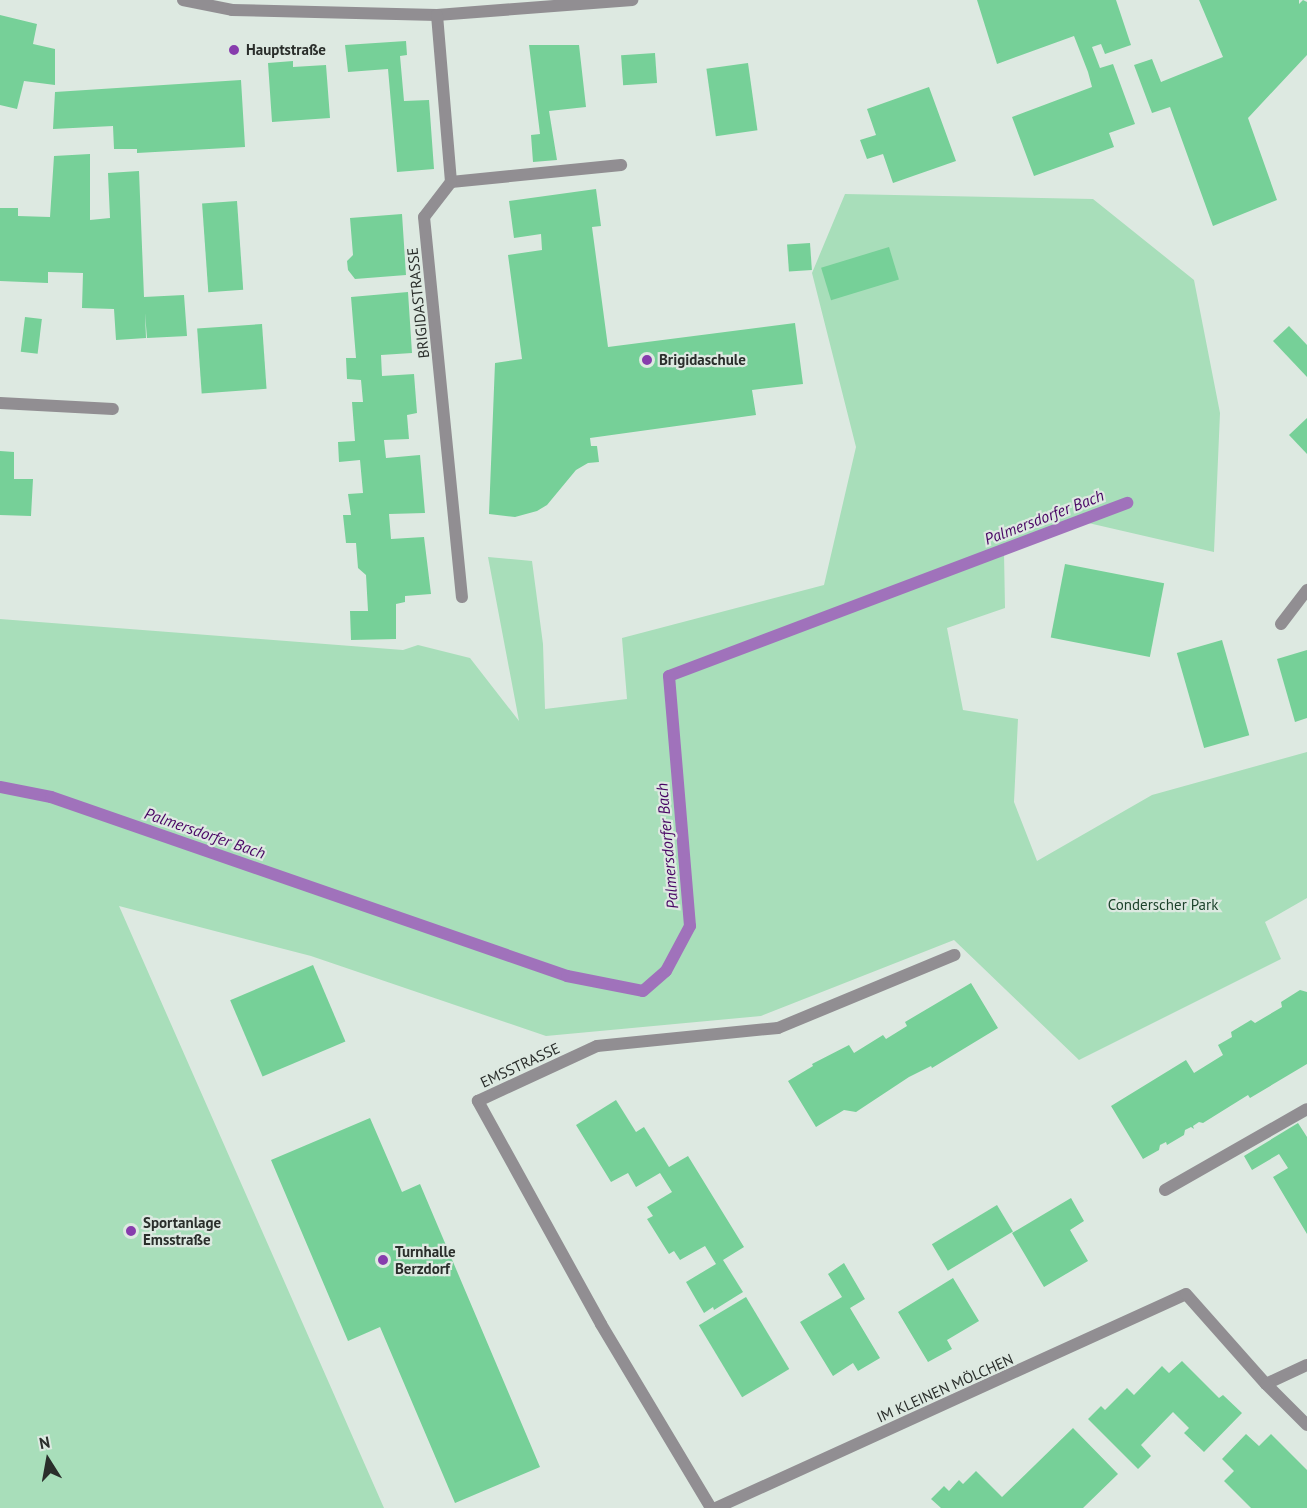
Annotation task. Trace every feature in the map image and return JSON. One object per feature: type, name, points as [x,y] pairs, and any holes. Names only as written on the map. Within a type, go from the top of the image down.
[{"type":"street","points":[[183,0],[232,10],[437,15],[632,0]]},
{"type":"street","points":[[437,15],[451,182],[621,165]]},
{"type":"street","name":"BRIGIDASTRASSE","points":[[451,182],[424,217],[462,597]]},
{"type":"street","points":[[0,403],[113,410]]},
{"type":"street","points":[[1281,624],[1307,590]]},
{"type":"street","name":"EMSSTRASSE","points":[[711,1508],[601,1324],[478,1101],[597,1046],[777,1028],[954,955]]},
{"type":"street","points":[[1166,1190],[1307,1109]]},
{"type":"street","name":"IM KLEINEN MÖLCHEN","points":[[716,1508],[1186,1294],[1266,1384]]},
{"type":"street","points":[[1307,1365],[1266,1384],[1307,1425]]},
{"type":"green space","name":"Conderscher Park","points":[[845,194],[1093,199],[1194,280],[1220,413],[1214,552],[1084,522],[1004,552],[1005,608],[947,628],[963,710],[1018,719],[1014,802],[1037,861],[1152,795],[1307,752],[1307,898],[1265,922],[1281,959],[1079,1060],[954,940],[761,1016],[546,1036],[311,956],[119,906],[384,1508],[0,1508],[0,619],[403,650],[418,645],[470,658],[519,721],[488,557],[532,561],[543,644],[545,709],[627,699],[622,638],[824,585],[856,447],[812,273]]},
{"type":"building","points":[[977,0],[1116,0],[1131,45],[1105,54],[1101,44],[1092,47],[1100,68],[1113,64],[1135,124],[1109,133],[1114,147],[1034,176],[1012,117],[1092,87],[1088,72],[1074,36],[997,64]]},
{"type":"building","points":[[1199,0],[1299,0],[1299,4],[1303,0],[1307,2],[1307,55],[1248,118],[1277,200],[1213,226],[1170,107],[1152,113],[1134,65],[1152,59],[1161,82],[1223,57]]},
{"type":"building","points":[[0,15],[37,24],[33,44],[55,49],[55,85],[24,81],[17,109],[0,105]]},
{"type":"building","points":[[406,41],[407,55],[400,56],[404,101],[429,100],[434,169],[397,172],[388,69],[348,72],[345,45]]},
{"type":"building","points":[[529,45],[579,45],[586,107],[549,111],[557,160],[533,162],[531,135],[540,134]]},
{"type":"building","points":[[655,53],[657,83],[623,85],[621,55]]},
{"type":"building","points":[[293,61],[293,67],[326,65],[330,118],[272,122],[268,63]]},
{"type":"building","points":[[748,63],[757,130],[716,136],[706,69]]},
{"type":"building","points":[[241,80],[245,147],[137,153],[137,149],[114,149],[113,126],[53,129],[55,92]]},
{"type":"building","points":[[929,87],[956,161],[893,183],[883,154],[867,159],[860,140],[876,135],[867,109]]},
{"type":"building","points":[[90,154],[90,220],[110,218],[108,173],[139,171],[144,297],[184,295],[187,336],[147,338],[145,313],[146,338],[116,340],[114,309],[82,308],[83,273],[48,272],[48,283],[0,281],[0,208],[18,208],[18,216],[50,217],[54,156]]},
{"type":"building","points":[[596,189],[601,226],[592,227],[608,347],[795,323],[803,384],[752,390],[756,415],[590,438],[591,446],[597,446],[599,462],[588,463],[576,470],[547,505],[537,511],[515,517],[489,514],[495,363],[522,359],[508,255],[542,250],[541,234],[514,238],[509,201]]},
{"type":"building","points":[[237,201],[243,290],[208,292],[202,203]]},
{"type":"building","points":[[402,214],[406,275],[355,279],[348,270],[347,261],[353,255],[350,218]]},
{"type":"building","points":[[810,243],[812,270],[789,272],[787,245]]},
{"type":"building","points":[[889,247],[899,280],[831,300],[821,268]]},
{"type":"building","points":[[408,292],[412,353],[381,355],[382,376],[414,374],[417,413],[407,415],[409,439],[384,440],[386,458],[420,455],[425,513],[389,514],[391,539],[424,537],[431,594],[405,596],[405,602],[396,604],[396,639],[351,640],[350,611],[368,611],[366,575],[358,568],[356,543],[346,543],[343,515],[351,515],[348,494],[363,493],[360,460],[339,462],[338,442],[355,441],[352,402],[363,402],[361,380],[347,379],[346,358],[356,358],[351,297]]},
{"type":"building","points":[[25,317],[42,319],[38,354],[21,352]]},
{"type":"building","points":[[262,324],[267,389],[202,393],[197,329]]},
{"type":"building","points":[[1289,326],[1307,345],[1307,377],[1273,341]]},
{"type":"building","points":[[1307,418],[1307,454],[1289,435]]},
{"type":"building","points":[[0,451],[14,452],[14,479],[33,479],[31,516],[0,515]]},
{"type":"building","points":[[1065,564],[1164,583],[1150,657],[1051,638]]},
{"type":"building","points":[[1222,640],[1249,735],[1204,748],[1177,653]]},
{"type":"building","points":[[1307,650],[1307,718],[1295,722],[1277,659]]},
{"type":"building","points":[[313,965],[345,1041],[263,1077],[230,1000]]},
{"type":"building","points":[[971,983],[998,1028],[932,1068],[931,1066],[909,1077],[856,1112],[844,1110],[816,1127],[788,1081],[813,1066],[812,1064],[849,1045],[854,1053],[883,1035],[886,1039],[907,1026],[905,1022]]},
{"type":"building","points":[[1300,990],[1307,992],[1307,1064],[1250,1098],[1248,1095],[1203,1123],[1199,1122],[1193,1126],[1194,1129],[1191,1127],[1185,1130],[1184,1135],[1167,1145],[1166,1142],[1160,1145],[1159,1150],[1143,1159],[1111,1106],[1186,1060],[1194,1073],[1223,1055],[1218,1045],[1232,1037],[1231,1032],[1251,1020],[1255,1023],[1282,1007],[1281,1002]]},
{"type":"building","points":[[616,1100],[636,1132],[644,1127],[669,1167],[688,1156],[744,1247],[723,1260],[743,1292],[714,1310],[713,1307],[704,1313],[686,1282],[716,1264],[705,1246],[680,1260],[674,1251],[669,1254],[647,1219],[653,1216],[647,1207],[672,1192],[660,1173],[636,1187],[628,1173],[611,1182],[576,1125]]},
{"type":"building","name":"Turnhalle Berzdorf","points":[[370,1118],[402,1192],[420,1184],[540,1467],[455,1503],[380,1327],[348,1341],[271,1160]]},
{"type":"building","points":[[1298,1123],[1307,1137],[1307,1234],[1273,1177],[1288,1168],[1279,1154],[1252,1170],[1244,1156]]},
{"type":"building","points":[[1071,1198],[1084,1221],[1070,1230],[1088,1261],[1044,1287],[1012,1233]]},
{"type":"building","points":[[997,1205],[1013,1232],[948,1271],[932,1244]]},
{"type":"building","points":[[844,1263],[865,1299],[850,1308],[880,1358],[858,1371],[853,1363],[833,1376],[800,1322],[842,1297],[828,1274]]},
{"type":"building","points":[[953,1278],[979,1321],[947,1340],[952,1349],[928,1362],[898,1312]]},
{"type":"building","points":[[746,1297],[789,1369],[742,1397],[699,1325]]},
{"type":"building","points":[[1182,1361],[1219,1398],[1223,1395],[1242,1413],[1204,1452],[1184,1433],[1189,1428],[1173,1412],[1141,1445],[1151,1456],[1138,1469],[1088,1419],[1101,1406],[1105,1410],[1127,1388],[1134,1395],[1162,1366],[1169,1373]]},
{"type":"building","points":[[1073,1428],[1118,1474],[1083,1508],[941,1508],[931,1499],[944,1486],[949,1491],[959,1480],[963,1484],[976,1471],[1002,1497]]},
{"type":"building","points":[[1246,1434],[1259,1446],[1271,1434],[1307,1470],[1307,1508],[1251,1508],[1224,1481],[1234,1471],[1222,1459]]},
{"type":"waterway","name":"Palmersdorfer Bach","points":[[0,787],[51,797],[567,976],[643,991],[666,971],[690,926],[669,676],[1127,503]]},
{"type":"place","name":"Hauptstraße","points":[[234,50]]},
{"type":"place","name":"Brigidaschule","points":[[647,360]]},
{"type":"place","name":"Sportanlage Emsstraße","points":[[131,1231]]},
{"type":"place","name":"Turnhalle Berzdorf","points":[[383,1260]]}]
